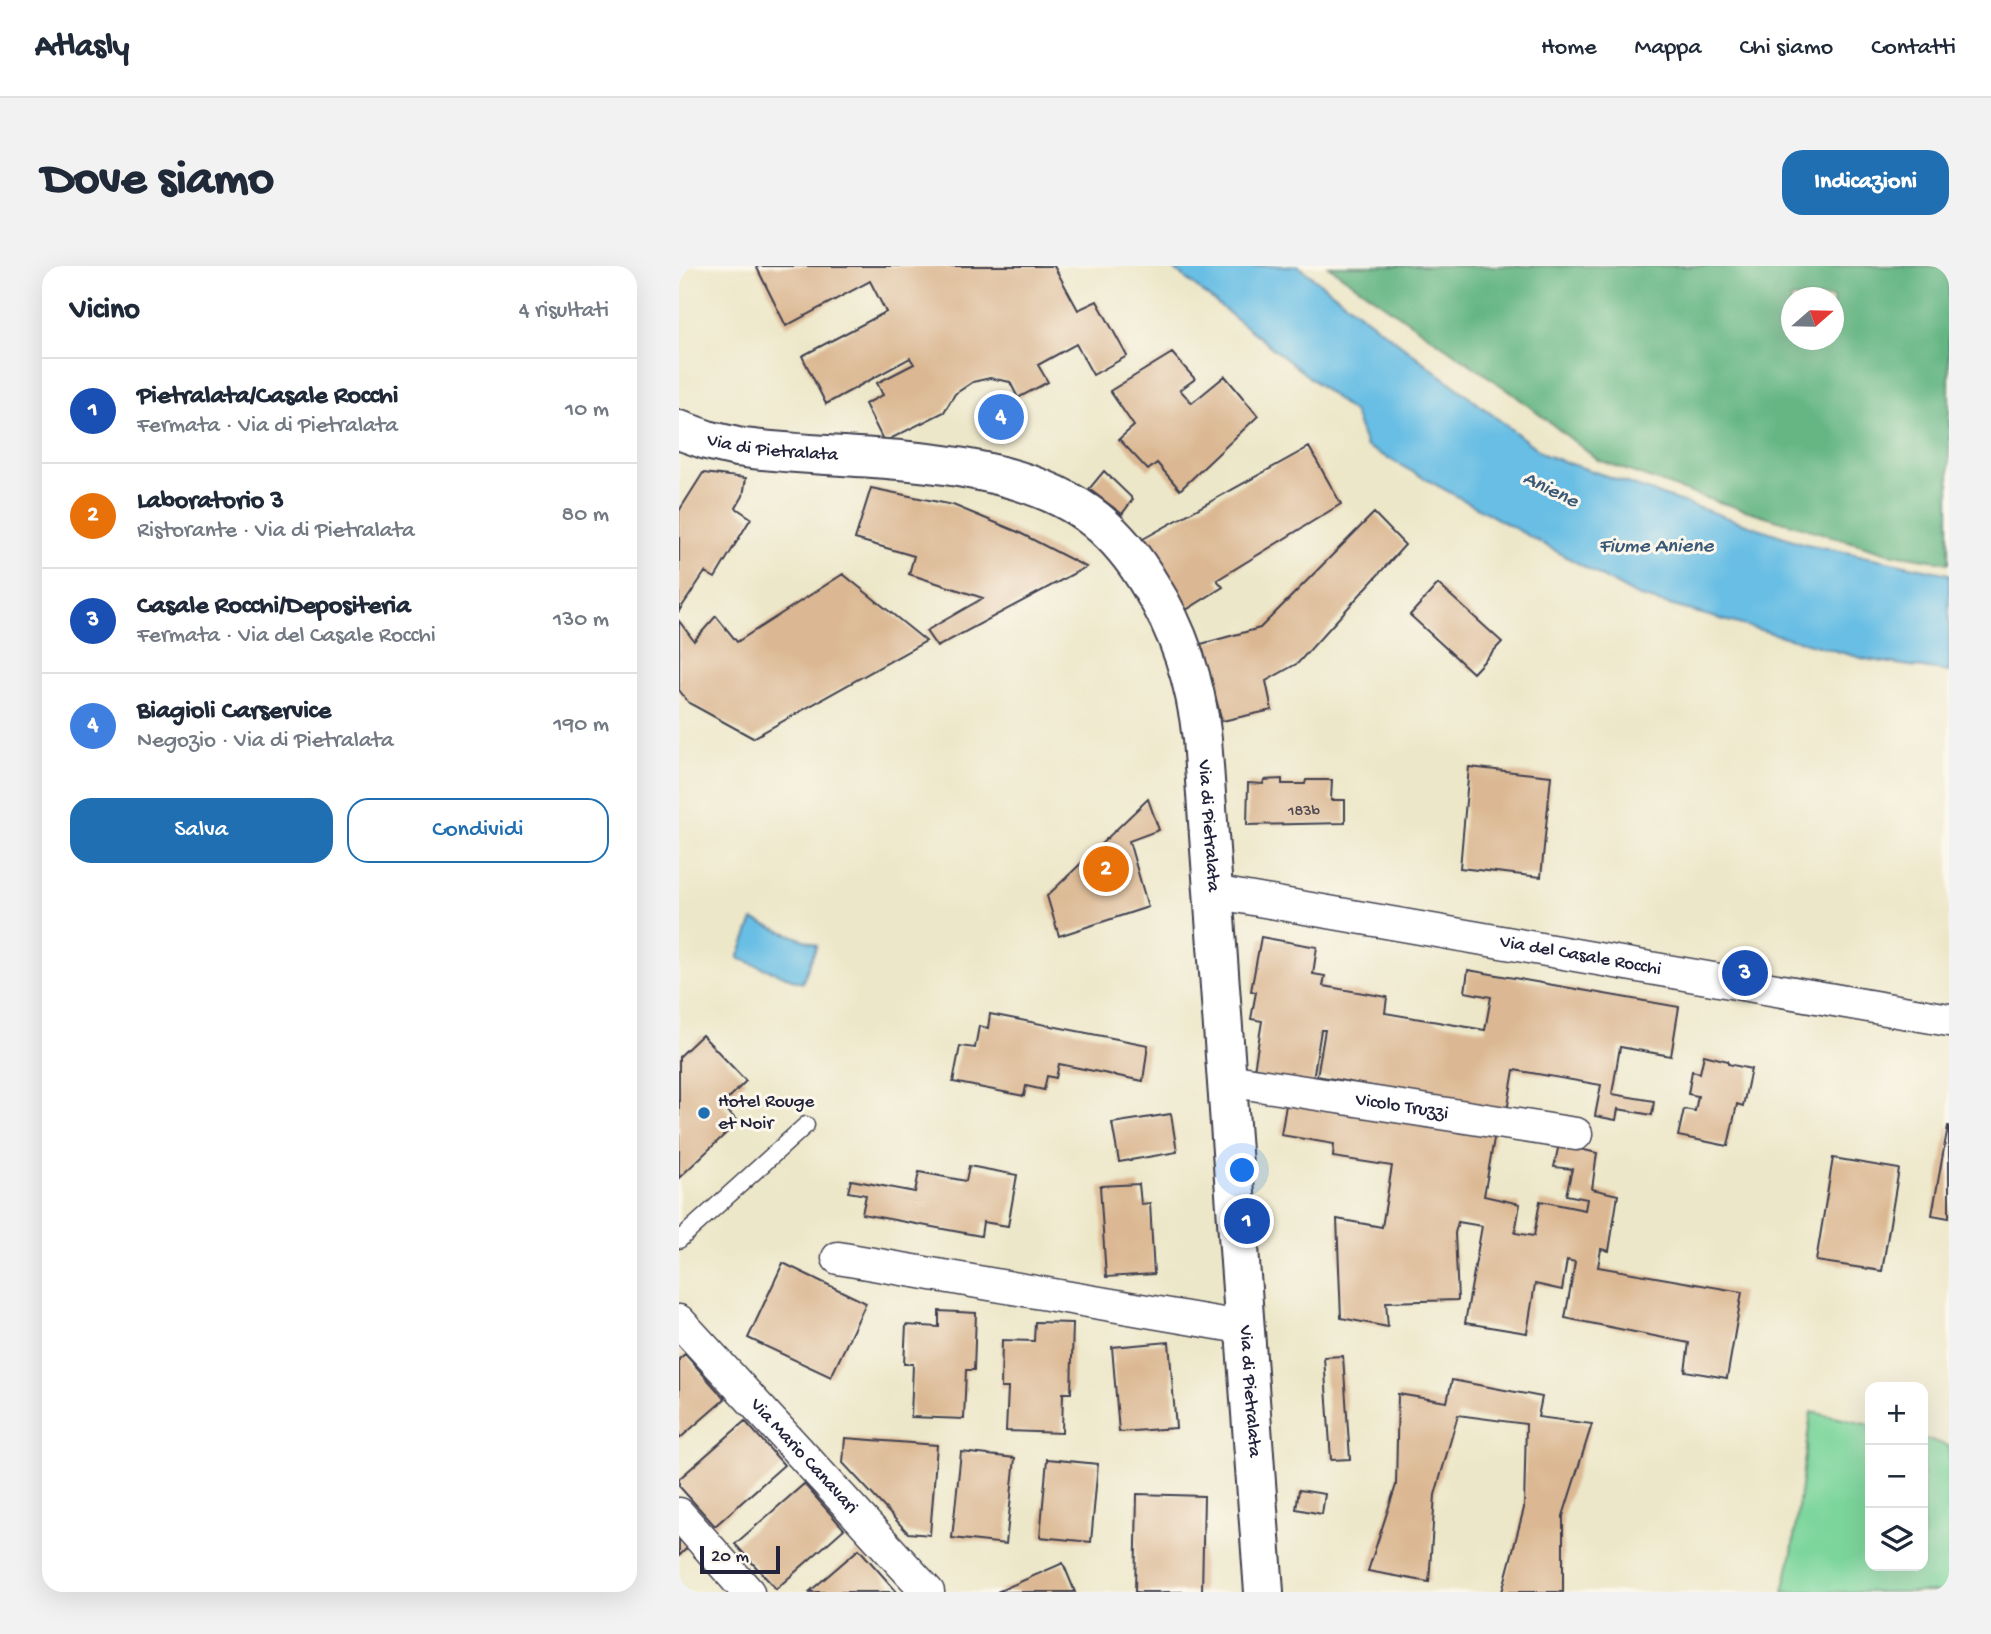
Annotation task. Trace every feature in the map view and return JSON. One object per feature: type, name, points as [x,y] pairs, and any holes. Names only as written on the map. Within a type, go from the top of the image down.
[{"type":"street","name":"Via di Pietralata","points":[[679,430],[722,445],[751,450],[933,464],[1003,477],[1043,489],[1096,520],[1112,534],[1157,596],[1190,672],[1201,732],[1264,1592]]},
{"type":"street","name":"Via del Casale Rocchi","points":[[1213,892],[1949,1020]]},
{"type":"street","name":"Vicolo Truzzi","points":[[1227,1080],[1576,1134]]},
{"type":"street","points":[[838,1258],[1245,1328]]},
{"type":"street","name":"Via Mario Canavari","points":[[679,1321],[928,1592]]},
{"type":"street","points":[[679,1514],[748,1592]]},
{"type":"lane","points":[[679,1240],[806,1125]]},
{"type":"green space","points":[[1328,266],[1949,266],[1949,563],[1888,553],[1705,498],[1598,460],[1512,393]]},
{"type":"green space","points":[[1811,1412],[1865,1424],[1865,1571],[1928,1571],[1928,1440],[1949,1446],[1949,1592],[1783,1592],[1792,1552]]},
{"type":"water","name":"Fiume Aniene","points":[[1170,266],[1298,266],[1545,455],[1802,543],[1949,574],[1949,672],[1865,659],[1637,596],[1366,446],[1354,413]]},
{"type":"water","points":[[753,920],[817,945],[802,983],[738,958]]},
{"type":"building","points":[[756,266],[1054,266],[1078,310],[1097,301],[1127,356],[1093,375],[1076,344],[1038,365],[1048,382],[1018,398],[1010,382],[990,378],[973,382],[955,394],[944,412],[884,442],[865,404],[883,395],[877,383],[914,364],[910,358],[826,404],[802,356],[886,312],[870,281],[786,326]]},
{"type":"building","points":[[1172,353],[1195,379],[1180,390],[1192,403],[1225,376],[1258,416],[1180,490],[1157,463],[1148,470],[1119,439],[1134,426],[1110,391]]},
{"type":"building","points":[[1309,447],[1341,504],[1217,580],[1223,587],[1186,610],[1143,539]]},
{"type":"building","points":[[1104,471],[1133,499],[1122,514],[1089,489]]},
{"type":"building","points":[[703,473],[746,478],[743,496],[736,508],[751,518],[715,578],[705,572],[679,611],[679,511]]},
{"type":"building","points":[[871,488],[953,505],[1018,532],[1086,567],[937,647],[926,631],[983,598],[909,574],[914,556],[855,539]]},
{"type":"building","points":[[1374,513],[1405,545],[1298,663],[1266,681],[1272,710],[1222,721],[1201,644],[1260,628]]},
{"type":"building","points":[[843,574],[926,641],[753,738],[689,703],[679,690],[679,621],[694,641],[716,616],[737,642]]},
{"type":"building","points":[[1438,584],[1502,642],[1473,673],[1410,615]]},
{"type":"building","points":[[1469,767],[1551,776],[1541,877],[1460,868]]},
{"type":"building","points":[[1282,779],[1282,784],[1332,780],[1331,800],[1345,800],[1345,823],[1247,825],[1248,783],[1263,784],[1264,780]]},
{"type":"building","points":[[1148,799],[1159,830],[1129,841],[1148,907],[1059,936],[1047,896]]},
{"type":"building","points":[[1261,937],[1317,947],[1313,974],[1325,976],[1323,986],[1387,997],[1385,1013],[1485,1030],[1491,997],[1465,992],[1468,970],[1679,1007],[1671,1056],[1620,1047],[1612,1094],[1654,1101],[1652,1115],[1618,1109],[1616,1120],[1595,1116],[1601,1085],[1514,1070],[1507,1111],[1317,1076],[1325,1030],[1321,1030],[1312,1086],[1253,1076],[1262,1021],[1251,1019],[1256,992],[1251,991]]},
{"type":"building","points":[[990,1014],[1148,1045],[1143,1081],[1059,1064],[1056,1078],[1047,1076],[1044,1090],[1026,1086],[1024,1096],[953,1082],[960,1046],[975,1048],[979,1026],[988,1028]]},
{"type":"building","name":"Hotel Rouge et Noir","points":[[702,1035],[746,1081],[722,1105],[738,1122],[679,1178],[679,1057]]},
{"type":"building","points":[[1704,1055],[1751,1069],[1743,1106],[1737,1104],[1728,1146],[1678,1136],[1684,1109],[1695,1111],[1698,1096],[1688,1094],[1692,1071],[1700,1073]]},
{"type":"building","points":[[1286,1105],[1495,1133],[1484,1196],[1520,1204],[1515,1233],[1534,1236],[1540,1201],[1585,1210],[1587,1199],[1566,1195],[1572,1169],[1554,1167],[1559,1144],[1597,1153],[1592,1189],[1618,1195],[1609,1251],[1601,1249],[1598,1267],[1742,1292],[1727,1378],[1685,1371],[1689,1343],[1565,1318],[1575,1262],[1567,1260],[1562,1290],[1535,1284],[1527,1333],[1465,1323],[1482,1226],[1458,1222],[1455,1233],[1458,1300],[1386,1302],[1388,1327],[1341,1318],[1337,1219],[1382,1227],[1392,1166],[1333,1157],[1334,1144],[1281,1135]]},
{"type":"building","points":[[1171,1114],[1177,1152],[1119,1162],[1112,1123]]},
{"type":"building","points":[[1949,1126],[1949,1218],[1932,1215]]},
{"type":"building","points":[[1833,1158],[1899,1169],[1882,1271],[1816,1261]]},
{"type":"building","points":[[969,1166],[1017,1175],[1008,1226],[983,1222],[981,1236],[862,1214],[866,1195],[848,1192],[851,1180],[915,1192],[919,1172],[966,1181]]},
{"type":"building","points":[[1139,1184],[1141,1204],[1150,1203],[1154,1274],[1106,1277],[1100,1186]]},
{"type":"building","points":[[783,1263],[866,1303],[831,1377],[748,1338]]},
{"type":"building","points":[[939,1311],[976,1313],[974,1370],[966,1370],[964,1419],[911,1417],[913,1364],[904,1364],[906,1325],[939,1327]]},
{"type":"building","points":[[1035,1322],[1073,1323],[1071,1393],[1063,1393],[1062,1433],[1006,1431],[1008,1388],[1001,1388],[1002,1340],[1034,1341]]},
{"type":"building","points":[[1169,1342],[1176,1428],[1119,1432],[1112,1347]]},
{"type":"building","points":[[685,1354],[725,1399],[679,1439],[679,1359]]},
{"type":"building","points":[[1343,1356],[1350,1459],[1331,1460],[1324,1357]]},
{"type":"building","points":[[1452,1380],[1542,1397],[1538,1417],[1592,1424],[1563,1516],[1563,1592],[1502,1592],[1524,1508],[1526,1424],[1458,1415],[1435,1495],[1429,1582],[1368,1571],[1396,1485],[1398,1394],[1447,1402]]},
{"type":"building","points":[[745,1421],[784,1465],[715,1526],[679,1486],[679,1479]]},
{"type":"building","points":[[845,1438],[937,1445],[930,1535],[908,1533],[843,1463]]},
{"type":"building","points":[[961,1452],[1015,1458],[1006,1544],[952,1538]]},
{"type":"building","points":[[1047,1459],[1098,1464],[1091,1542],[1040,1537]]},
{"type":"building","points":[[804,1484],[844,1529],[776,1589],[735,1544]]},
{"type":"building","points":[[1299,1490],[1325,1494],[1322,1514],[1296,1509]]},
{"type":"building","points":[[1137,1494],[1204,1496],[1202,1592],[1135,1592]]},
{"type":"building","points":[[679,1535],[689,1546],[679,1556]]},
{"type":"building","points":[[859,1549],[897,1592],[809,1592]]},
{"type":"building","points":[[1063,1563],[1075,1592],[997,1592]]},
{"type":"place","name":"Biagioli Carservice","points":[[1001,417]]},
{"type":"place","name":"Laboratorio 3","points":[[1106,869]]},
{"type":"place","name":"Casale Rocchi/Depositeria","points":[[1745,973]]},
{"type":"place","name":"Hotel Rouge et Noir","points":[[704,1113]]},
{"type":"place","name":"Pietralata/Casale Rocchi","points":[[1247,1221]]},
{"type":"water label","name":"Aniene","points":[[1550,491]]}]
